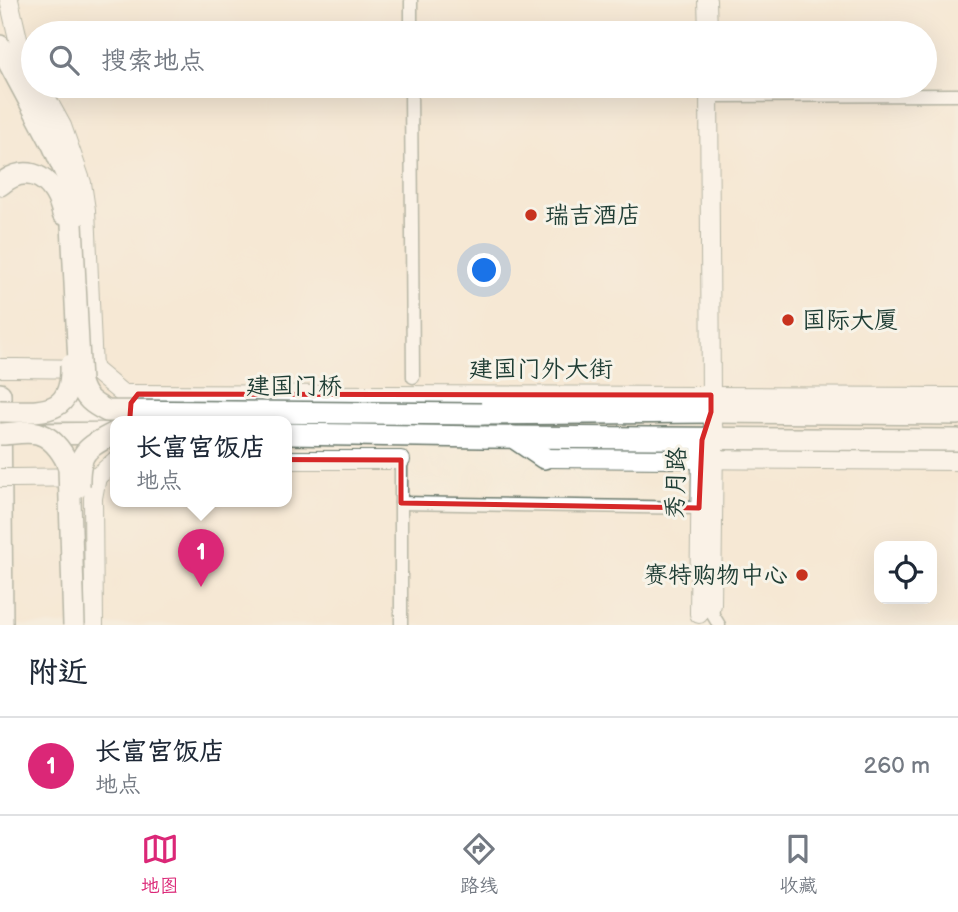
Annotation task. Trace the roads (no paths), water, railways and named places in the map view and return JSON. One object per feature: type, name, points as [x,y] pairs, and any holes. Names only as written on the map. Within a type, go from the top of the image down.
[{"type":"highway","points":[[0,46],[21,85]]},
{"type":"highway","points":[[0,411],[48,411],[59,404],[71,385],[67,176],[28,98]]},
{"type":"highway","points":[[0,185],[15,175],[24,173],[39,176],[50,183],[59,200],[68,225],[82,391],[89,400],[114,416]]},
{"type":"highway","points":[[0,394],[3,622]]},
{"type":"highway","name":"建国门外大街","points":[[481,414],[711,404],[958,414]]},
{"type":"highway","name":"建国门桥","points":[[48,411],[114,416],[481,414]]},
{"type":"highway","points":[[0,434],[110,433]]},
{"type":"highway","points":[[40,434],[61,451],[69,468],[74,625]]},
{"type":"highway","name":"建国门桥","points":[[292,435],[513,437]]},
{"type":"highway","points":[[84,625],[79,468],[91,445],[110,436]]},
{"type":"highway","points":[[513,437],[707,449],[958,440]]},
{"type":"highway","points":[[513,437],[544,458]]},
{"type":"street","points":[[9,0],[21,47]]},
{"type":"street","points":[[411,0],[411,21]]},
{"type":"street","points":[[707,0],[708,21]]},
{"type":"street","points":[[937,95],[958,95]]},
{"type":"street","points":[[47,98],[62,126],[82,183],[86,210],[93,369]]},
{"type":"street","points":[[411,98],[413,377]]},
{"type":"street","name":"秀月路","points":[[703,615],[699,508],[711,404],[709,98]]},
{"type":"street","points":[[8,368],[93,369],[130,394],[130,416]]},
{"type":"street","points":[[114,416],[130,394]]},
{"type":"street","name":"建国门外大街","points":[[130,394],[711,404],[958,397]]},
{"type":"street","points":[[544,458],[707,449],[958,461]]},
{"type":"street","name":"秀月路","points":[[703,615],[707,449]]},
{"type":"street","points":[[292,460],[401,460],[401,625]]},
{"type":"street","points":[[94,625],[93,498],[97,477],[110,465]]},
{"type":"street","points":[[7,478],[97,477]]},
{"type":"street","points":[[401,503],[699,508]]},
{"type":"street","points":[[703,615],[712,615],[719,625]]},
{"type":"place","name":"瑞吉酒店","points":[[531,215]]},
{"type":"place","name":"国际大厦","points":[[788,320]]},
{"type":"place","name":"赛特购物中心","points":[[802,575]]},
{"type":"place","name":"长富宫饭店","points":[[201,587]]}]
